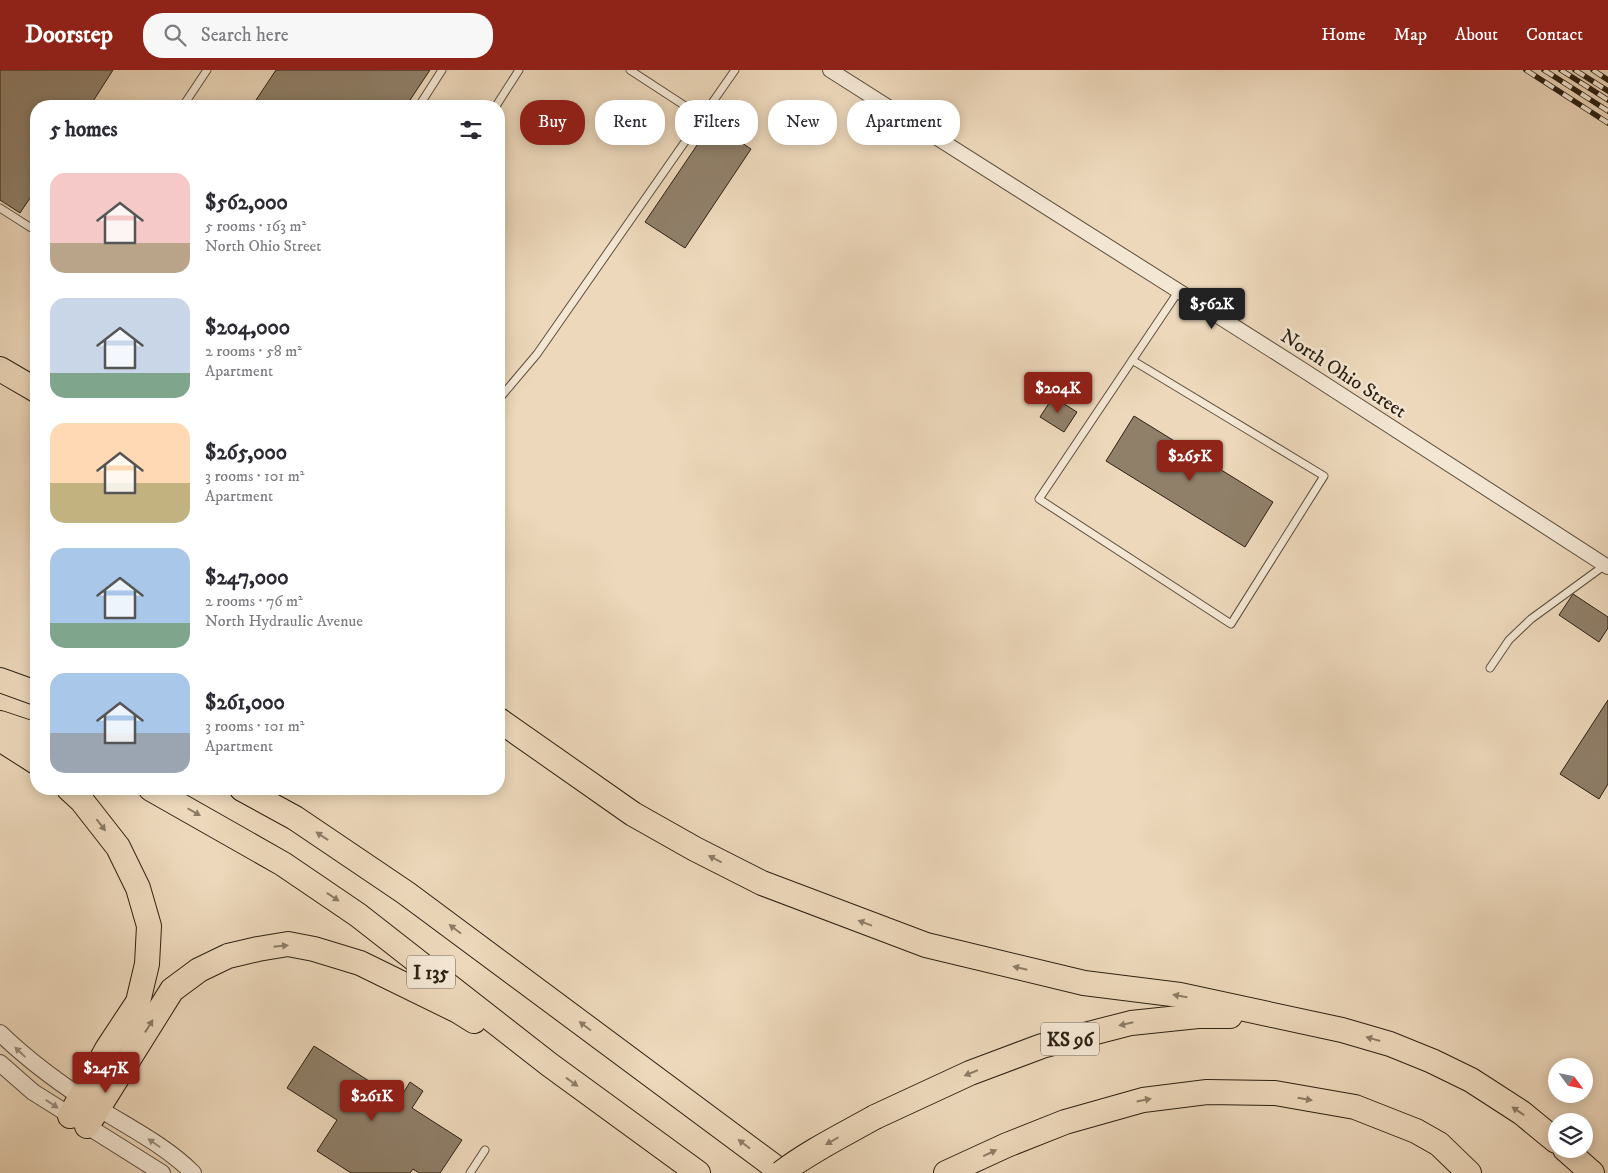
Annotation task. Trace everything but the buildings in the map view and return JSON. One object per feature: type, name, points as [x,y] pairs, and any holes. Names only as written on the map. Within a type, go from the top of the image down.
[{"type":"highway","points":[[0,369],[30,386]]},
{"type":"highway","points":[[0,680],[30,691]]},
{"type":"highway","points":[[0,723],[30,733]]},
{"type":"highway","points":[[505,724],[633,814],[695,849],[762,883],[856,920],[926,945],[1084,983],[1180,995],[1279,1017]]},
{"type":"highway","points":[[0,739],[30,758]]},
{"type":"highway","points":[[76,795],[118,847],[138,888],[149,926],[147,964],[138,1002],[107,1049],[84,1112]]},
{"type":"highway","name":"I 135","points":[[162,795],[283,864],[358,915],[550,1065],[698,1173]]},
{"type":"highway","name":"I 135","points":[[253,795],[295,818],[406,893],[782,1173]]},
{"type":"highway","points":[[84,1112],[172,990],[199,970],[228,956],[288,944],[314,949],[360,963],[458,1011],[550,1065]]},
{"type":"highway","name":"KS 96","points":[[782,1173],[794,1163],[875,1118],[970,1073],[1033,1049],[1131,1022],[1198,1016],[1279,1017],[1342,1030],[1390,1044],[1432,1061],[1471,1080],[1522,1113],[1548,1134]]},
{"type":"highway","points":[[946,1173],[1007,1145],[1065,1122],[1143,1100],[1207,1092],[1274,1093],[1355,1107],[1416,1131],[1439,1144],[1469,1173]]},
{"type":"highway","points":[[1576,1158],[1592,1173]]},
{"type":"street","name":"North Ohio Street","points":[[830,70],[1606,566]]},
{"type":"street","points":[[0,1033],[84,1112],[162,1173]]},
{"type":"street","points":[[0,1063],[33,1092],[137,1132],[193,1173]]},
{"type":"lane","points":[[187,100],[207,70]]},
{"type":"lane","points":[[423,100],[442,70]]},
{"type":"lane","points":[[500,100],[519,70]]},
{"type":"lane","points":[[630,70],[676,100]]},
{"type":"lane","points":[[714,100],[735,70]]},
{"type":"lane","points":[[505,392],[537,354],[683,145]]},
{"type":"lane","points":[[0,208],[30,227]]},
{"type":"lane","points":[[1132,360],[1324,476],[1231,624],[1039,499],[1132,360],[1178,292]]},
{"type":"lane","points":[[1490,668],[1509,640],[1531,619],[1606,566]]},
{"type":"lane","points":[[470,1173],[485,1150]]},
{"type":"railway","points":[[1526,70],[1608,123]]},
{"type":"railway","points":[[1544,70],[1608,111]]},
{"type":"railway","points":[[1561,70],[1608,100]]},
{"type":"railway","points":[[1575,70],[1608,91]]},
{"type":"railway","points":[[1593,70],[1608,80]]}]
